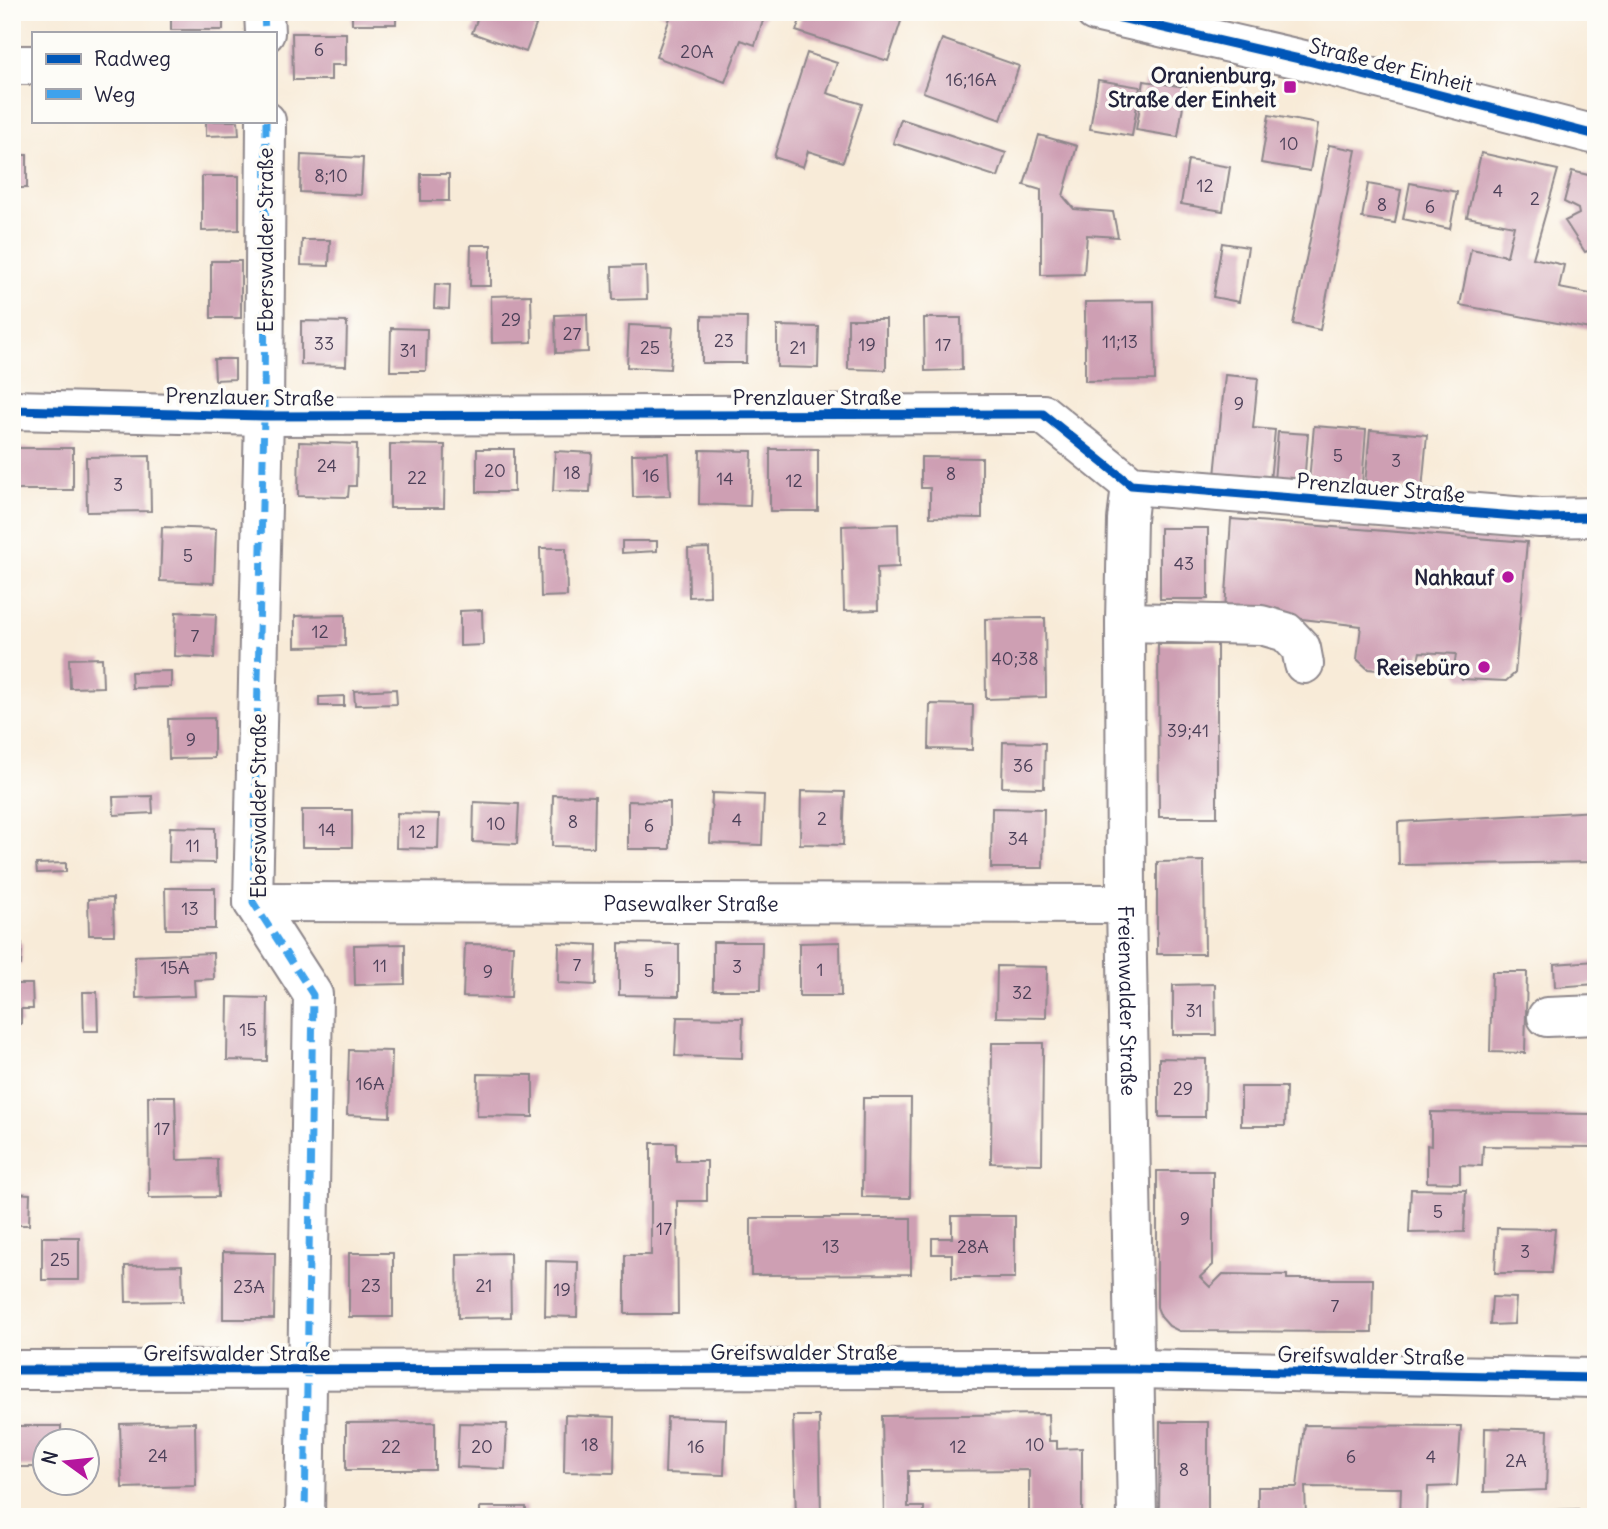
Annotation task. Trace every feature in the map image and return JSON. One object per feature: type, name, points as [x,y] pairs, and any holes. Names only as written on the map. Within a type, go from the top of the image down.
[{"type":"street","points":[[264,12],[265,32]]},
{"type":"street","name":"Straße der Einheit","points":[[1095,12],[1133,17],[1596,135]]},
{"type":"street","points":[[12,65],[32,65]]},
{"type":"street","name":"Eberswalder Straße","points":[[266,122],[264,416],[253,902],[313,995],[305,1517]]},
{"type":"street","name":"Prenzlauer Straße","points":[[12,410],[264,416],[1043,414],[1131,485],[1540,519],[1596,517]]},
{"type":"street","name":"Freienwalder Straße","points":[[1131,485],[1127,520],[1125,622],[1126,904],[1137,1517]]},
{"type":"street","points":[[1125,622],[1261,625],[1286,632],[1301,648],[1304,664]]},
{"type":"street","name":"Pasewalker Straße","points":[[253,902],[1126,904]]},
{"type":"street","points":[[1547,1017],[1596,1015]]},
{"type":"street","name":"Greifswalder Straße","points":[[12,1370],[1134,1369],[1596,1378]]},
{"type":"building","points":[[171,12],[223,12],[223,30],[171,30]]},
{"type":"building","points":[[352,12],[396,12],[396,24],[352,24]]},
{"type":"building","points":[[480,12],[500,12],[536,25],[526,52],[472,33]]},
{"type":"building","points":[[656,12],[766,12],[755,45],[741,40],[725,82],[656,57],[670,18]]},
{"type":"building","points":[[803,12],[904,12],[888,61],[796,31]]},
{"type":"building","points":[[292,33],[346,33],[346,65],[331,65],[331,80],[293,80]]},
{"type":"building","points":[[942,39],[1019,66],[1001,120],[923,92]]},
{"type":"building","points":[[807,53],[837,63],[827,93],[862,104],[843,162],[808,151],[803,167],[774,157]]},
{"type":"building","points":[[1098,80],[1140,87],[1132,136],[1090,129]]},
{"type":"building","points":[[1144,81],[1186,87],[1178,137],[1136,130]]},
{"type":"building","points":[[1269,115],[1318,124],[1310,171],[1261,163]]},
{"type":"building","points":[[901,119],[1006,153],[998,177],[893,143]]},
{"type":"building","points":[[206,122],[238,122],[239,135],[206,136]]},
{"type":"building","points":[[1039,135],[1077,146],[1063,196],[1074,209],[1113,212],[1118,237],[1087,235],[1084,274],[1041,275],[1041,190],[1024,185]]},
{"type":"building","points":[[1329,145],[1356,150],[1320,330],[1293,324]]},
{"type":"building","points":[[1481,153],[1558,170],[1533,258],[1564,265],[1559,288],[1596,295],[1596,382],[1590,329],[1460,305],[1471,249],[1507,256],[1514,226],[1467,217]]},
{"type":"building","points":[[12,155],[27,155],[27,188],[12,188]]},
{"type":"building","points":[[301,155],[363,158],[361,195],[300,192]]},
{"type":"building","points":[[1188,160],[1230,167],[1223,211],[1181,204]]},
{"type":"building","points":[[1572,171],[1596,177],[1596,248],[1585,252],[1565,221],[1579,214],[1578,209],[1564,202]]},
{"type":"building","points":[[421,174],[449,174],[449,201],[421,201]]},
{"type":"building","points":[[202,176],[239,176],[239,230],[202,231]]},
{"type":"building","points":[[1410,183],[1457,192],[1450,229],[1403,219]]},
{"type":"building","points":[[1368,184],[1401,190],[1395,223],[1362,218]]},
{"type":"building","points":[[302,240],[330,240],[329,266],[301,265]]},
{"type":"building","points":[[1222,243],[1248,247],[1239,302],[1213,297]]},
{"type":"building","points":[[471,245],[491,245],[491,286],[470,286]]},
{"type":"building","points":[[211,261],[241,261],[241,318],[211,318]]},
{"type":"building","points":[[646,266],[647,299],[613,300],[612,267]]},
{"type":"building","points":[[435,284],[450,285],[449,309],[434,308]]},
{"type":"building","points":[[531,295],[532,342],[492,343],[491,296]]},
{"type":"building","points":[[1154,301],[1155,380],[1085,381],[1085,302]]},
{"type":"building","points":[[587,314],[588,352],[556,353],[555,315]]},
{"type":"building","points":[[702,316],[747,317],[746,363],[702,363]]},
{"type":"building","points":[[924,318],[961,318],[962,370],[925,371]]},
{"type":"building","points":[[848,319],[886,319],[886,370],[848,369]]},
{"type":"building","points":[[301,321],[347,322],[346,366],[301,365]]},
{"type":"building","points":[[629,325],[673,327],[670,369],[627,367]]},
{"type":"building","points":[[777,326],[819,327],[818,368],[777,367]]},
{"type":"building","points":[[391,328],[427,329],[426,371],[390,371]]},
{"type":"building","points":[[214,359],[235,359],[235,379],[215,380]]},
{"type":"building","points":[[1225,375],[1258,378],[1253,428],[1275,430],[1270,481],[1215,476]]},
{"type":"building","points":[[1314,426],[1366,430],[1362,485],[1309,481]]},
{"type":"building","points":[[1370,430],[1427,435],[1422,490],[1365,485]]},
{"type":"building","points":[[1278,432],[1308,434],[1304,484],[1274,481]]},
{"type":"building","points":[[299,442],[357,444],[356,486],[349,486],[348,497],[298,496]]},
{"type":"building","points":[[390,444],[445,445],[444,508],[390,508]]},
{"type":"building","points":[[13,448],[73,448],[73,490],[12,490]]},
{"type":"building","points":[[477,449],[514,449],[514,492],[477,492]]},
{"type":"building","points":[[770,449],[818,449],[818,511],[770,511]]},
{"type":"building","points":[[700,450],[752,451],[750,506],[699,504]]},
{"type":"building","points":[[555,451],[592,453],[590,492],[553,491]]},
{"type":"building","points":[[668,453],[670,496],[633,497],[632,454]]},
{"type":"building","points":[[150,456],[151,511],[87,512],[86,457]]},
{"type":"building","points":[[921,457],[982,458],[982,518],[930,517],[930,488],[921,488]]},
{"type":"building","points":[[1231,519],[1527,542],[1515,673],[1506,681],[1462,679],[1454,668],[1456,654],[1420,652],[1417,664],[1408,673],[1368,669],[1357,659],[1361,626],[1225,610]]},
{"type":"building","points":[[898,524],[899,567],[877,568],[878,610],[844,611],[842,526]]},
{"type":"building","points":[[162,527],[216,529],[214,583],[160,581]]},
{"type":"building","points":[[1160,528],[1208,528],[1208,599],[1160,599]]},
{"type":"building","points":[[622,541],[657,541],[657,551],[622,553]]},
{"type":"building","points":[[540,548],[566,548],[567,596],[541,597]]},
{"type":"building","points":[[709,548],[710,596],[689,597],[688,549]]},
{"type":"building","points":[[482,610],[483,645],[460,646],[460,611]]},
{"type":"building","points":[[176,612],[216,614],[214,658],[174,656]]},
{"type":"building","points":[[345,615],[345,646],[295,647],[295,616]]},
{"type":"building","points":[[1045,618],[1046,697],[986,699],[985,619]]},
{"type":"building","points":[[1158,644],[1217,644],[1217,817],[1159,817]]},
{"type":"building","points":[[102,658],[103,687],[70,688],[69,659]]},
{"type":"building","points":[[171,671],[171,687],[132,688],[131,672]]},
{"type":"building","points":[[396,689],[397,704],[355,705],[354,691]]},
{"type":"building","points":[[344,696],[344,706],[319,706],[319,697]]},
{"type":"building","points":[[930,704],[973,705],[972,750],[929,749]]},
{"type":"building","points":[[214,718],[214,758],[169,759],[168,719]]},
{"type":"building","points":[[1003,742],[1045,743],[1044,788],[1002,787]]},
{"type":"building","points":[[801,791],[845,792],[843,845],[800,844]]},
{"type":"building","points":[[712,793],[764,795],[762,845],[710,843]]},
{"type":"building","points":[[553,795],[595,796],[594,847],[552,846]]},
{"type":"building","points":[[152,796],[153,813],[114,815],[113,797]]},
{"type":"building","points":[[628,801],[670,802],[670,849],[628,849]]},
{"type":"building","points":[[474,802],[519,804],[517,844],[473,842]]},
{"type":"building","points":[[992,808],[1044,809],[1043,868],[991,868]]},
{"type":"building","points":[[302,810],[352,810],[352,847],[302,847]]},
{"type":"building","points":[[1596,811],[1596,862],[1399,865],[1398,822]]},
{"type":"building","points":[[397,813],[439,814],[438,849],[396,848]]},
{"type":"building","points":[[170,827],[215,828],[215,863],[169,862]]},
{"type":"building","points":[[1204,861],[1205,954],[1157,954],[1157,862]]},
{"type":"building","points":[[66,863],[66,872],[37,873],[36,864]]},
{"type":"building","points":[[165,888],[215,888],[215,929],[166,929]]},
{"type":"building","points":[[113,898],[114,935],[89,935],[88,899]]},
{"type":"building","points":[[12,942],[22,943],[21,965],[12,964]]},
{"type":"building","points":[[713,942],[762,942],[761,990],[713,990]]},
{"type":"building","points":[[840,942],[841,996],[799,996],[799,943]]},
{"type":"building","points":[[559,943],[597,945],[596,985],[558,983]]},
{"type":"building","points":[[619,943],[679,944],[679,996],[619,995]]},
{"type":"building","points":[[405,944],[405,984],[355,985],[354,945]]},
{"type":"building","points":[[465,944],[513,945],[511,998],[463,997]]},
{"type":"building","points":[[213,953],[214,979],[194,980],[195,996],[136,998],[135,956]]},
{"type":"building","points":[[1596,961],[1596,984],[1555,987],[1554,964]]},
{"type":"building","points":[[997,966],[1047,967],[1046,1018],[996,1017]]},
{"type":"building","points":[[1492,972],[1527,972],[1525,1053],[1490,1052]]},
{"type":"building","points":[[12,984],[32,984],[33,1009],[21,1009],[21,1024],[12,1024]]},
{"type":"building","points":[[1215,984],[1216,1035],[1173,1035],[1173,985]]},
{"type":"building","points":[[83,992],[97,992],[98,1031],[84,1031]]},
{"type":"building","points":[[228,997],[268,998],[267,1061],[227,1060]]},
{"type":"building","points":[[677,1017],[743,1018],[742,1058],[675,1056]]},
{"type":"building","points":[[992,1043],[1043,1043],[1042,1164],[991,1163]]},
{"type":"building","points":[[349,1050],[392,1051],[390,1117],[347,1115]]},
{"type":"building","points":[[1159,1058],[1206,1059],[1205,1117],[1159,1117]]},
{"type":"building","points":[[478,1074],[533,1075],[533,1117],[477,1116]]},
{"type":"building","points":[[1241,1087],[1286,1087],[1285,1126],[1241,1126]]},
{"type":"building","points":[[148,1096],[175,1096],[177,1160],[217,1159],[218,1197],[149,1198]]},
{"type":"building","points":[[863,1098],[911,1098],[910,1198],[862,1197]]},
{"type":"building","points":[[1431,1112],[1596,1114],[1596,1147],[1483,1146],[1482,1166],[1460,1165],[1460,1183],[1427,1182],[1427,1145],[1431,1146]]},
{"type":"building","points":[[651,1143],[676,1143],[676,1161],[707,1161],[707,1201],[677,1201],[678,1314],[625,1314],[625,1255],[651,1255]]},
{"type":"building","points":[[1157,1171],[1213,1171],[1213,1265],[1200,1277],[1210,1287],[1223,1274],[1287,1275],[1287,1279],[1373,1279],[1372,1332],[1179,1331],[1169,1326],[1157,1307]]},
{"type":"building","points":[[1411,1189],[1466,1190],[1464,1232],[1409,1233]]},
{"type":"building","points":[[12,1193],[30,1194],[29,1225],[12,1225]]},
{"type":"building","points":[[952,1216],[1015,1216],[1015,1278],[952,1278],[952,1254],[932,1254],[932,1238],[952,1238]]},
{"type":"building","points":[[751,1218],[911,1218],[911,1274],[751,1275]]},
{"type":"building","points":[[1497,1228],[1555,1229],[1551,1273],[1495,1273]]},
{"type":"building","points":[[42,1237],[79,1237],[79,1280],[42,1280]]},
{"type":"building","points":[[223,1252],[275,1253],[274,1319],[223,1319]]},
{"type":"building","points":[[349,1253],[393,1253],[393,1317],[349,1317]]},
{"type":"building","points":[[510,1253],[511,1317],[458,1318],[457,1254]]},
{"type":"building","points":[[546,1261],[578,1262],[577,1317],[545,1316]]},
{"type":"building","points":[[182,1265],[183,1301],[126,1302],[125,1266]]},
{"type":"building","points":[[1492,1297],[1516,1298],[1514,1324],[1490,1325]]},
{"type":"building","points":[[1048,1414],[1049,1441],[1057,1441],[1057,1449],[1082,1448],[1082,1517],[1029,1517],[1029,1470],[908,1471],[908,1507],[924,1507],[924,1517],[884,1517],[882,1416]]},
{"type":"building","points":[[565,1415],[615,1417],[614,1473],[564,1472]]},
{"type":"building","points":[[793,1416],[819,1416],[821,1517],[796,1517]]},
{"type":"building","points":[[667,1417],[726,1419],[724,1475],[665,1473]]},
{"type":"building","points":[[195,1422],[196,1486],[122,1488],[120,1424]]},
{"type":"building","points":[[435,1422],[435,1470],[346,1470],[346,1423]]},
{"type":"building","points":[[1160,1422],[1208,1422],[1208,1516],[1159,1516]]},
{"type":"building","points":[[459,1423],[507,1424],[505,1469],[457,1467]]},
{"type":"building","points":[[1304,1425],[1461,1426],[1457,1486],[1428,1487],[1427,1517],[1400,1517],[1401,1488],[1305,1487],[1306,1517],[1258,1517],[1258,1487],[1297,1487]]},
{"type":"building","points":[[12,1426],[61,1426],[32,1428],[32,1467],[12,1467]]},
{"type":"building","points":[[1485,1428],[1548,1430],[1546,1490],[1484,1492]]},
{"type":"building","points":[[480,1507],[526,1507],[526,1517],[480,1517]]},
{"type":"building","points":[[1578,1509],[1578,1517],[1554,1517],[1554,1510]]},
{"type":"marked path","points":[[264,12],[265,32]]},
{"type":"marked path","points":[[266,122],[264,416],[253,902],[313,995],[305,1517]]},
{"type":"cycle path","points":[[1095,12],[1308,61],[1596,135]]},
{"type":"cycle path","points":[[12,410],[264,416],[1043,414],[1131,485],[1540,518],[1596,517]]},
{"type":"cycle path","points":[[12,1370],[1134,1369],[1596,1378]]},
{"type":"place","name":"Oranienburg, Straße der Einheit","points":[[1290,87]]},
{"type":"place","name":"Nahkauf","points":[[1508,577]]},
{"type":"place","name":"Reisebüro","points":[[1484,667]]}]
